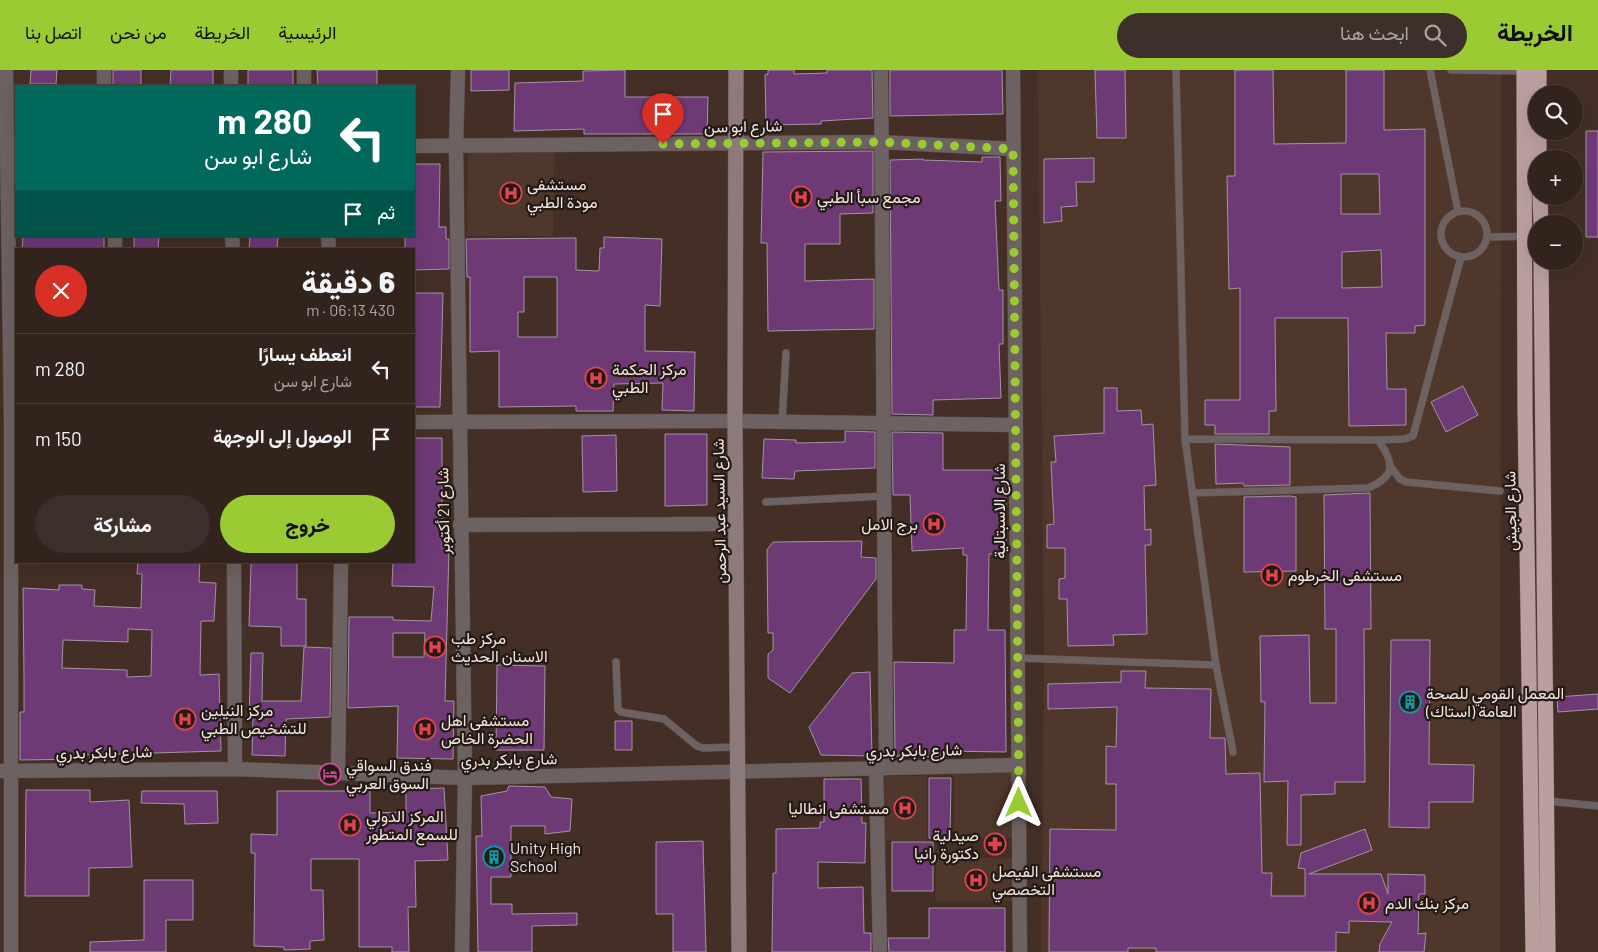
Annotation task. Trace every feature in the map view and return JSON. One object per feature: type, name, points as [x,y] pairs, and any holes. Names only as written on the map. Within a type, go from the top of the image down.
[{"type":"highway","points":[[1529,70],[1535,85]]},
{"type":"highway","name":"شارع الجيش","points":[[1529,70],[1530,215]]},
{"type":"highway","name":"شارع الجيش","points":[[1531,270],[1537,647],[1533,952]]},
{"type":"highway","name":"شارع الجيش","points":[[1535,487],[1541,270]]},
{"type":"highway","name":"شارع الجيش","points":[[1537,647],[1548,801],[1548,952]]},
{"type":"street","points":[[6,70],[8,145],[4,257],[9,421],[5,771],[11,952]]},
{"type":"street","points":[[104,70],[104,85]]},
{"type":"street","points":[[231,70],[231,85]]},
{"type":"street","points":[[304,70],[304,85]]},
{"type":"street","name":"شارع 21 أكتوبر","points":[[458,70],[456,146],[465,778],[462,952]]},
{"type":"street","name":"شارع السيد عبد الرحمن","points":[[736,70],[735,421],[739,746],[739,952]]},
{"type":"street","points":[[880,952],[883,496],[881,70]]},
{"type":"street","name":"شارع الاسبتالية","points":[[1013,70],[1020,952]]},
{"type":"street","name":"شارع ابو سن","points":[[415,146],[881,142],[1013,149]]},
{"type":"street","points":[[415,422],[735,421],[1016,425]]},
{"type":"street","points":[[460,525],[736,524]]},
{"type":"street","points":[[234,563],[235,769]]},
{"type":"street","points":[[338,774],[341,563]]},
{"type":"street","name":"شارع بابكر بدري","points":[[5,771],[235,769],[465,778],[739,770],[1018,765]]},
{"type":"lane","points":[[1176,70],[1185,439],[1216,665],[1233,752]]},
{"type":"lane","points":[[1430,70],[1458,211]]},
{"type":"lane","points":[[1451,70],[1529,70]]},
{"type":"lane","points":[[1467,210],[1476,214],[1486,228],[1487,237],[1484,246],[1478,252],[1470,257],[1460,257],[1452,254],[1445,248],[1440,231],[1443,222],[1449,215],[1467,210]]},
{"type":"lane","points":[[1487,237],[1528,236]]},
{"type":"lane","points":[[1185,439],[1378,440],[1405,439],[1412,436],[1460,257]]},
{"type":"lane","points":[[782,422],[786,353]]},
{"type":"lane","points":[[1193,493],[1368,488],[1378,484],[1387,475],[1390,466],[1390,457],[1378,440]]},
{"type":"lane","points":[[1390,466],[1400,479],[1406,482],[1500,491]]},
{"type":"lane","points":[[766,502],[883,496]]},
{"type":"lane","points":[[1018,658],[1216,665]]},
{"type":"lane","points":[[616,662],[618,709],[621,712],[664,719],[697,746],[703,748],[739,746]]},
{"type":"lane","points":[[1548,801],[1598,806]]},
{"type":"shaded area","name":"مستشفى الخرطوم","points":[[1038,70],[1501,70],[1500,952],[1041,952],[1044,659]]},
{"type":"shaded area","name":"مستشفى مودة الطبي","points":[[468,149],[554,150],[553,236],[467,236]]},
{"type":"shaded area","points":[[954,773],[1016,773],[1016,838],[954,838]]},
{"type":"shaded area","name":"مستشفى انطاليا","points":[[884,776],[927,776],[927,841],[884,841]]},
{"type":"shaded area","name":"مستشفى الفيصل التخصصي","points":[[936,858],[1017,858],[1017,901],[936,902]]},
{"type":"building","points":[[31,70],[57,70],[56,84],[30,84]]},
{"type":"building","points":[[113,70],[141,70],[141,85],[113,85]]},
{"type":"building","points":[[171,70],[213,70],[213,85],[170,85]]},
{"type":"building","points":[[248,70],[293,70],[293,85],[248,85]]},
{"type":"building","points":[[317,70],[377,70],[377,85],[318,85]]},
{"type":"building","points":[[471,70],[509,70],[509,90],[471,91]]},
{"type":"building","points":[[625,70],[625,97],[708,97],[707,134],[584,134],[584,129],[514,131],[515,83],[583,81],[583,71]]},
{"type":"building","points":[[768,70],[794,70],[794,74],[827,73],[827,70],[872,70],[873,118],[821,121],[821,124],[766,125],[765,75],[768,74]]},
{"type":"building","points":[[890,70],[1002,70],[1003,114],[890,116]]},
{"type":"building","points":[[1095,70],[1125,70],[1126,138],[1097,138]]},
{"type":"building","points":[[1235,70],[1273,70],[1274,144],[1346,143],[1346,70],[1384,70],[1384,130],[1425,129],[1425,325],[1415,326],[1415,333],[1386,333],[1387,389],[1406,389],[1406,425],[1349,426],[1348,318],[1275,318],[1276,411],[1269,411],[1269,434],[1215,434],[1215,425],[1205,425],[1205,400],[1240,400],[1240,288],[1229,289],[1227,176],[1235,176]],"holes":[[[1341,174],[1379,174],[1380,214],[1341,214]],[[1381,250],[1382,287],[1342,288],[1342,252]]]},
{"type":"building","points":[[1586,131],[1598,131],[1598,237],[1586,237]]},
{"type":"building","points":[[873,151],[873,213],[840,214],[840,244],[805,244],[805,281],[874,279],[874,329],[768,331],[767,243],[761,243],[763,152]]},
{"type":"building","points":[[982,157],[1000,157],[1001,201],[995,201],[999,290],[1003,290],[1003,344],[999,344],[1001,398],[933,400],[933,415],[892,414],[890,160],[923,159],[982,162]]},
{"type":"building","points":[[1094,158],[1094,182],[1076,182],[1077,206],[1061,207],[1062,221],[1044,223],[1044,159]]},
{"type":"building","points":[[415,164],[440,164],[439,227],[446,227],[446,239],[449,239],[449,269],[415,270],[415,248],[405,248],[405,237],[415,237]]},
{"type":"building","points":[[23,237],[104,237],[104,248],[22,248]]},
{"type":"building","points":[[134,237],[159,237],[158,248],[134,248]]},
{"type":"building","points":[[250,237],[278,237],[277,248],[249,248]]},
{"type":"building","points":[[604,237],[662,239],[660,306],[645,305],[645,351],[695,352],[694,411],[662,410],[663,383],[614,384],[613,411],[576,411],[576,406],[499,407],[499,351],[470,352],[470,277],[467,277],[466,239],[576,238],[576,270],[599,271],[600,248],[604,248]],"holes":[[[524,277],[557,277],[557,337],[518,337],[518,312],[524,312]]]},
{"type":"building","points":[[415,293],[443,293],[440,407],[415,407]]},
{"type":"building","points":[[1463,386],[1478,415],[1446,432],[1431,402]]},
{"type":"building","points":[[1104,388],[1117,388],[1117,411],[1141,410],[1142,425],[1153,424],[1156,485],[1144,486],[1145,530],[1151,529],[1151,545],[1145,545],[1147,634],[1113,635],[1114,645],[1068,646],[1067,599],[1059,599],[1059,579],[1065,578],[1065,548],[1047,548],[1047,525],[1054,524],[1051,462],[1056,462],[1054,436],[1104,433]]},
{"type":"building","points":[[845,431],[875,432],[875,468],[795,471],[794,479],[762,478],[764,439],[796,440],[796,443],[845,442]]},
{"type":"building","points":[[892,432],[943,433],[943,470],[1006,470],[1006,554],[989,554],[988,630],[1005,630],[1006,752],[941,751],[940,757],[895,756],[894,662],[954,663],[954,630],[966,630],[967,555],[963,555],[963,548],[912,551],[910,495],[893,495]]},
{"type":"building","points":[[665,434],[707,434],[707,505],[665,506]]},
{"type":"building","points":[[616,435],[617,491],[583,492],[582,436]]},
{"type":"building","points":[[415,438],[442,438],[442,548],[449,548],[445,701],[454,701],[453,759],[397,758],[398,706],[348,708],[349,617],[393,617],[393,620],[431,621],[434,587],[392,586],[393,563],[415,563]],"holes":[[[393,633],[425,633],[424,657],[393,657]]]},
{"type":"building","points":[[1215,444],[1290,447],[1290,485],[1244,486],[1243,483],[1216,484]]},
{"type":"building","points":[[1370,493],[1371,629],[1364,629],[1365,782],[1335,782],[1335,794],[1301,795],[1301,845],[1287,845],[1288,781],[1264,782],[1265,702],[1261,702],[1260,636],[1309,635],[1310,703],[1336,703],[1336,629],[1325,629],[1324,495]]},
{"type":"building","points":[[1244,497],[1296,497],[1296,571],[1244,572]]},
{"type":"building","points":[[862,541],[861,557],[876,558],[876,579],[790,693],[768,678],[768,654],[773,650],[773,633],[768,633],[767,550],[773,542]]},
{"type":"building","points":[[138,563],[200,563],[199,582],[216,583],[214,621],[201,621],[200,675],[219,674],[221,751],[85,755],[85,759],[20,760],[20,712],[24,712],[23,588],[59,590],[59,585],[82,585],[82,589],[95,590],[94,606],[141,608],[142,574],[137,574]],"holes":[[[128,629],[152,630],[151,676],[127,677],[127,670],[62,668],[63,640],[128,642]]]},
{"type":"building","points":[[251,563],[297,563],[297,599],[306,599],[306,646],[281,646],[281,627],[249,626]]},
{"type":"building","name":"المعمل القومي للصحة العامة (استاك)","points":[[1391,640],[1430,640],[1429,764],[1474,765],[1473,802],[1429,802],[1429,828],[1389,827]]},
{"type":"building","points":[[304,647],[331,648],[330,717],[286,719],[285,756],[252,755],[253,719],[249,719],[251,653],[263,653],[262,701],[301,701]]},
{"type":"building","points":[[497,665],[545,666],[544,750],[496,750]]},
{"type":"building","points":[[1121,671],[1146,671],[1145,688],[1211,689],[1210,738],[1225,738],[1226,774],[1260,773],[1262,873],[1272,873],[1271,896],[1305,896],[1305,869],[1298,868],[1301,853],[1365,829],[1372,850],[1309,874],[1381,874],[1388,894],[1388,874],[1425,875],[1425,894],[1419,894],[1418,934],[1426,933],[1424,952],[1379,952],[1380,944],[1392,922],[1349,921],[1349,933],[1336,932],[1336,952],[1156,952],[1156,948],[1128,948],[1128,952],[1049,952],[1050,829],[1116,830],[1116,784],[1106,784],[1106,746],[1116,747],[1117,707],[1048,709],[1048,684],[1121,682]]},
{"type":"building","points":[[870,672],[872,756],[821,755],[809,727],[852,673]]},
{"type":"building","points":[[1598,694],[1598,709],[1558,712],[1557,697]]},
{"type":"building","points":[[615,721],[632,721],[632,750],[615,750]]},
{"type":"building","points":[[929,778],[951,778],[950,838],[929,838]]},
{"type":"building","points":[[824,779],[861,779],[862,823],[866,823],[865,863],[818,862],[818,888],[863,887],[864,933],[871,933],[871,952],[772,952],[773,873],[776,873],[776,829],[820,828],[820,822],[824,822]]},
{"type":"building","name":"Unity High School","points":[[509,786],[545,787],[551,797],[572,799],[570,831],[545,834],[545,826],[511,826],[511,877],[491,877],[491,904],[512,904],[512,914],[577,913],[577,925],[532,926],[532,952],[478,952],[476,836],[482,836],[481,796],[507,791]]},
{"type":"building","points":[[444,788],[448,860],[415,861],[416,907],[408,907],[409,952],[392,952],[392,947],[359,947],[359,859],[311,859],[311,890],[323,890],[324,940],[310,941],[310,949],[284,950],[284,947],[254,946],[255,853],[251,853],[251,834],[277,835],[277,791],[370,791],[370,813],[406,812],[406,789]]},
{"type":"building","points":[[26,790],[90,790],[90,802],[129,800],[132,867],[89,868],[89,896],[25,896]]},
{"type":"building","points":[[142,791],[217,791],[218,823],[185,824],[184,804],[141,803]]},
{"type":"building","points":[[703,841],[706,952],[673,952],[673,914],[656,914],[656,842]]},
{"type":"building","points":[[892,842],[933,842],[933,891],[892,891]]},
{"type":"building","points":[[144,880],[193,880],[193,920],[166,920],[166,952],[90,952],[90,942],[144,940]]},
{"type":"building","points":[[929,908],[1005,908],[1005,952],[889,952],[888,938],[929,938]]},
{"type":"place","name":"مستشفى مودة الطبي","points":[[511,193]]},
{"type":"place","name":"مجمع سبأ الطبي","points":[[801,197]]},
{"type":"place","name":"مركز الحكمة الطبي","points":[[596,378]]},
{"type":"place","name":"برج الامل","points":[[934,524]]},
{"type":"place","name":"مستشفى الخرطوم","points":[[1272,575]]},
{"type":"place","name":"مركز طب الاسنان الحديث","points":[[435,647]]},
{"type":"place","name":"المعمل القومي للصحة العامة (استاك)","points":[[1410,702]]},
{"type":"place","name":"مركز النيلين للتشخيص الطبي","points":[[185,719]]},
{"type":"place","name":"مستشفى اهل الحضرة الخاص","points":[[425,729]]},
{"type":"place","name":"فندق السواقي السوق العربي","points":[[330,774]]},
{"type":"place","name":"مستشفى انطاليا","points":[[905,808]]},
{"type":"place","name":"المركز الدولي للسمع المتطور","points":[[350,825]]},
{"type":"place","name":"صيدلية دكتورة رانيا","points":[[995,844]]},
{"type":"place","name":"Unity High School","points":[[494,857]]},
{"type":"place","name":"مستشفى الفيصل التخصصي","points":[[976,880]]},
{"type":"place","name":"مركز بنك الدم","points":[[1369,903]]},
{"type":"route","points":[[663,144],[881,142],[1013,149],[1019,803]]}]
